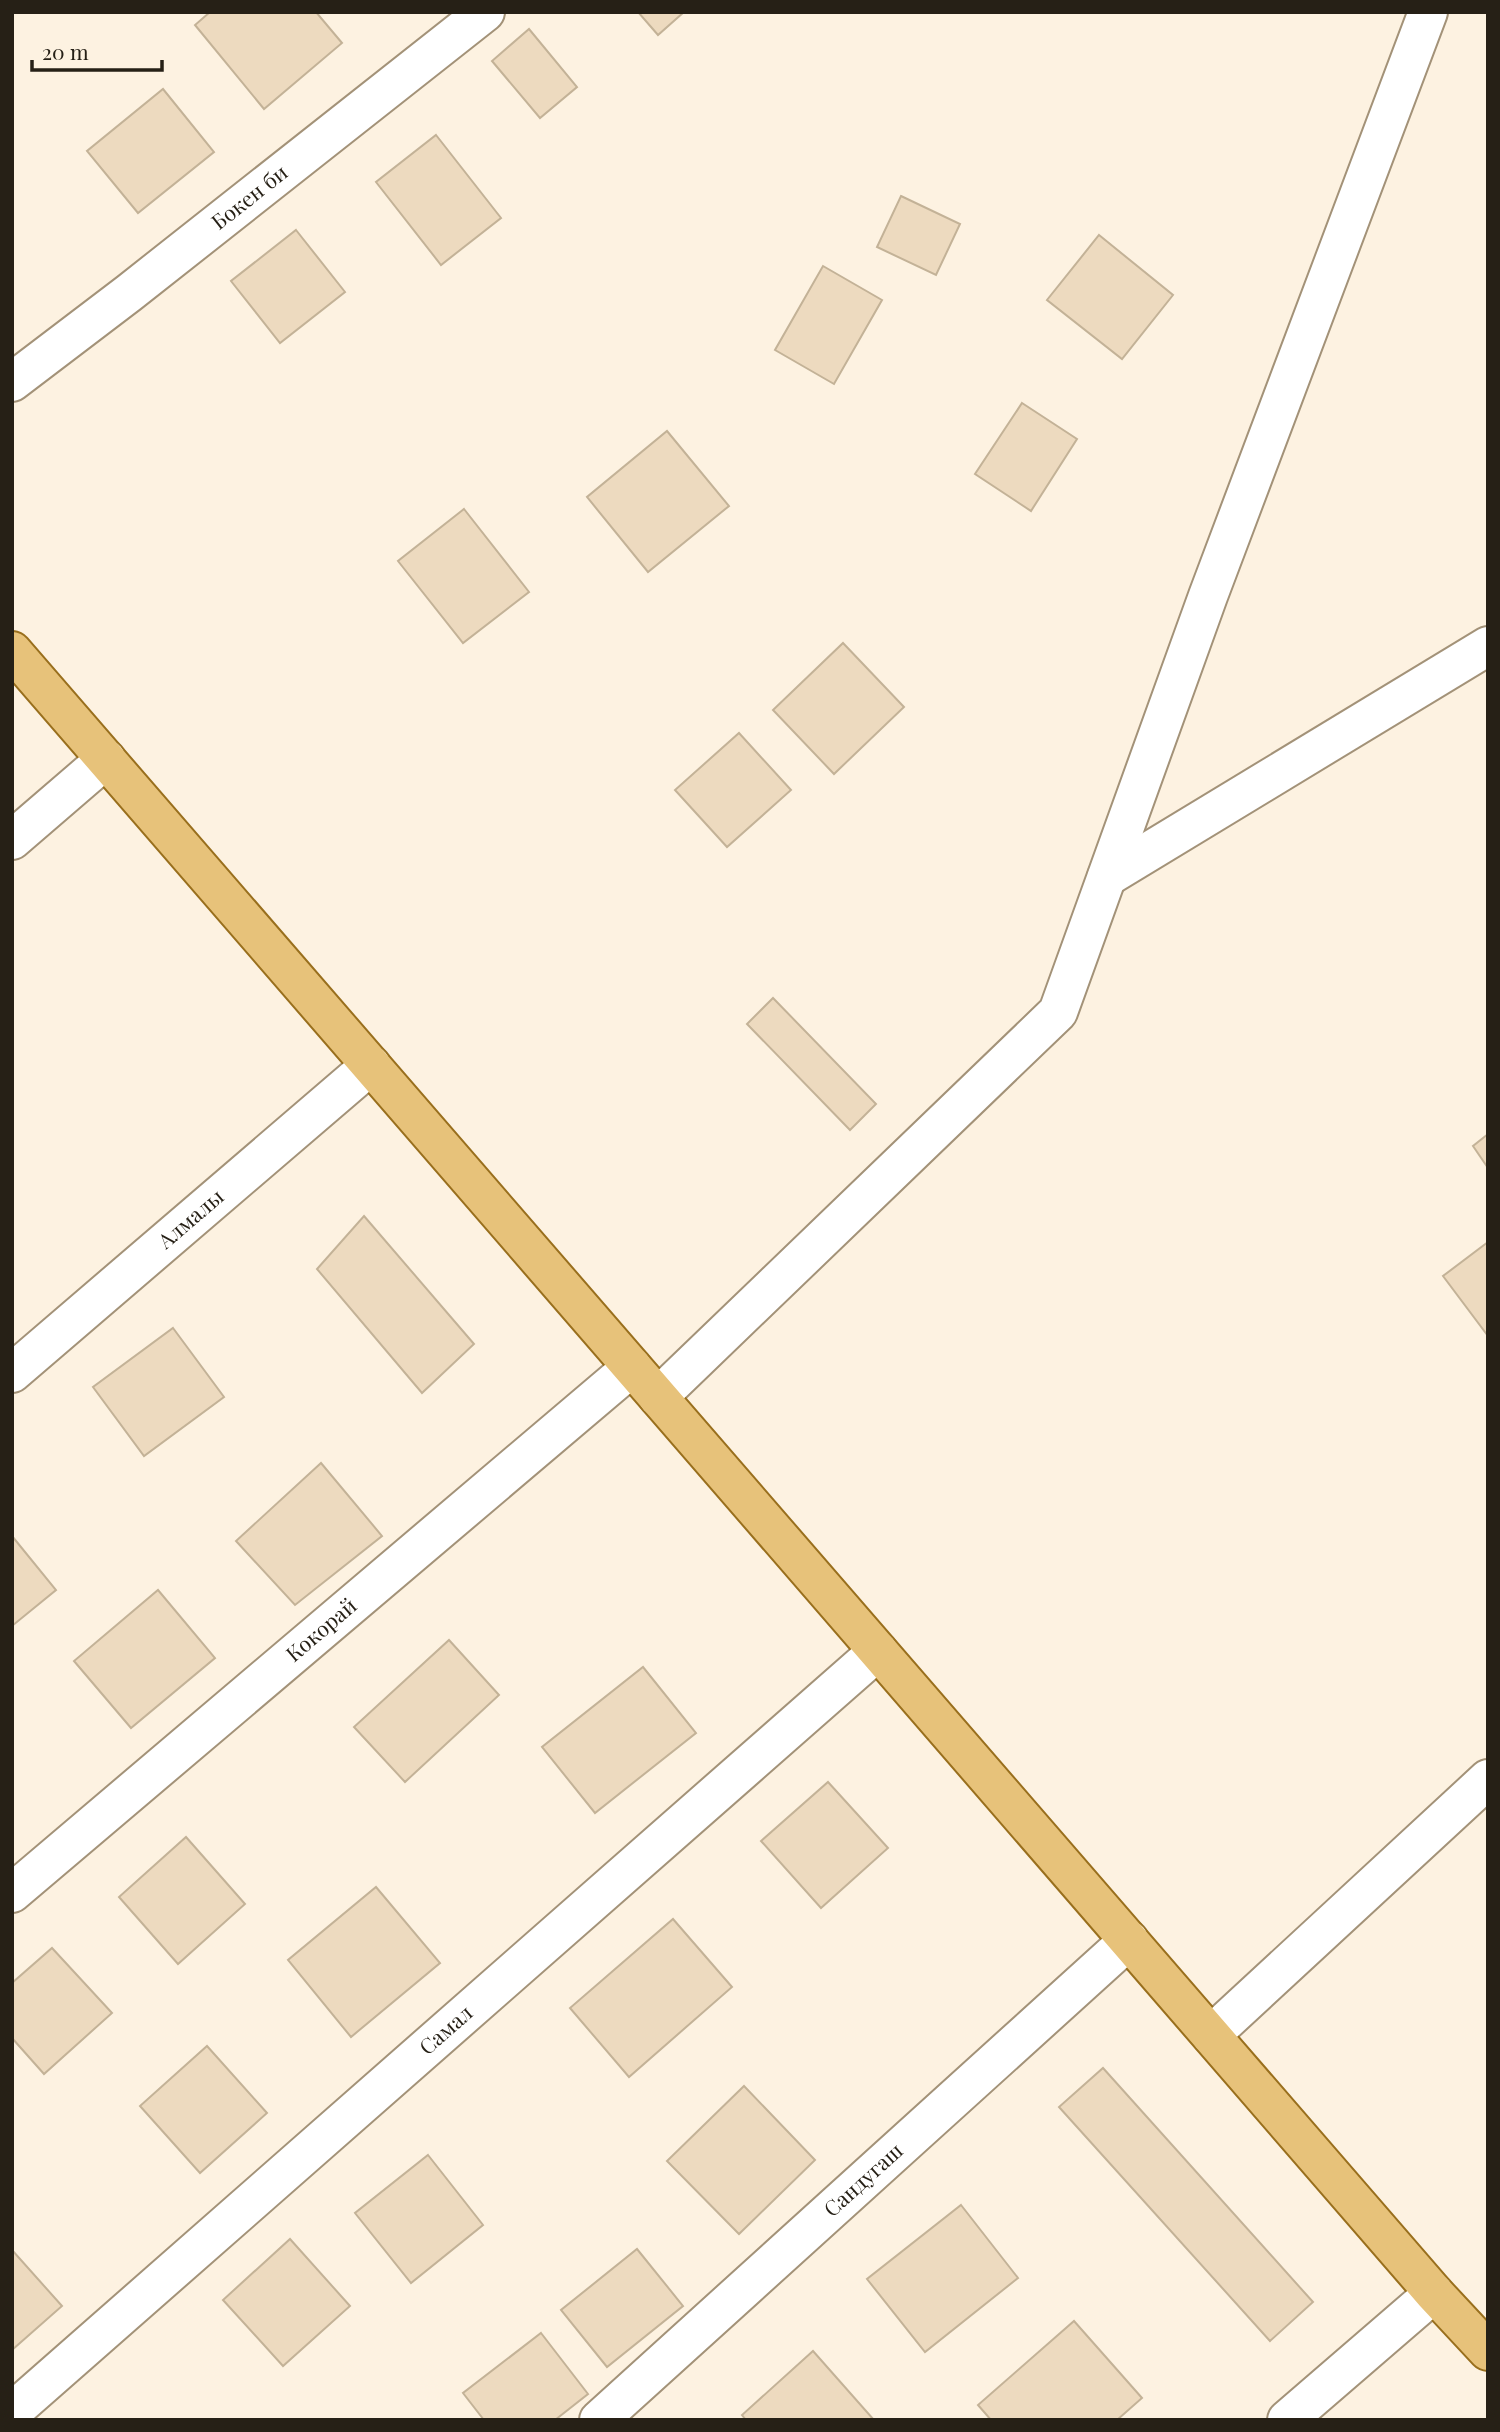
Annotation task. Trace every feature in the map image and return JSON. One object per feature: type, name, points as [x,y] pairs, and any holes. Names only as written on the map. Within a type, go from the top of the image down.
[{"type":"main road","points":[[12,651],[1488,2351]]},
{"type":"street","name":"Бокен би","points":[[12,382],[485,12]]},
{"type":"street","points":[[658,1397],[1058,1012],[1208,596],[1428,12]]},
{"type":"street","points":[[1107,877],[1488,646]]},
{"type":"street","points":[[12,840],[106,759]]},
{"type":"street","name":"Алмалы","points":[[12,1373],[371,1065]]},
{"type":"street","name":"Кокорай","points":[[12,1893],[632,1367]]},
{"type":"street","name":"Самал","points":[[12,2412],[878,1651]]},
{"type":"street","points":[[1211,2035],[1488,1779]]},
{"type":"street","name":"Сандугаш","points":[[599,2420],[1129,1940]]},
{"type":"street","points":[[1287,2420],[1434,2292]]},
{"type":"building","points":[[210,12],[316,12],[342,43],[264,109],[195,25]]},
{"type":"building","points":[[638,12],[684,12],[658,35]]},
{"type":"building","points":[[529,29],[577,87],[540,118],[492,61]]},
{"type":"building","points":[[163,89],[214,152],[138,213],[87,151]]},
{"type":"building","points":[[436,135],[501,218],[441,265],[376,182]]},
{"type":"building","points":[[901,196],[960,224],[936,275],[877,247]]},
{"type":"building","points":[[296,230],[345,292],[280,343],[231,281]]},
{"type":"building","points":[[1099,235],[1173,295],[1122,359],[1047,300]]},
{"type":"building","points":[[823,266],[882,300],[834,384],[775,350]]},
{"type":"building","points":[[1022,403],[1077,439],[1031,511],[975,474]]},
{"type":"building","points":[[667,431],[729,506],[648,572],[587,497]]},
{"type":"building","points":[[464,509],[529,592],[463,643],[398,561]]},
{"type":"building","points":[[843,643],[904,707],[834,774],[773,710]]},
{"type":"building","points":[[739,733],[791,790],[727,847],[675,790]]},
{"type":"building","points":[[773,998],[876,1104],[850,1130],[747,1024]]},
{"type":"building","points":[[1488,1134],[1488,1168],[1473,1146]]},
{"type":"building","points":[[364,1216],[474,1344],[422,1393],[317,1269]]},
{"type":"building","points":[[1488,1242],[1488,1336],[1443,1276]]},
{"type":"building","points":[[173,1328],[224,1397],[144,1456],[93,1387]]},
{"type":"building","points":[[321,1463],[382,1536],[295,1605],[236,1541]]},
{"type":"building","points":[[12,1536],[56,1590],[12,1626]]},
{"type":"building","points":[[158,1590],[215,1658],[131,1728],[74,1661]]},
{"type":"building","points":[[449,1640],[499,1695],[405,1782],[354,1727]]},
{"type":"building","points":[[643,1667],[696,1733],[595,1813],[542,1747]]},
{"type":"building","points":[[828,1782],[888,1848],[821,1908],[761,1841]]},
{"type":"building","points":[[186,1837],[245,1904],[178,1964],[119,1897]]},
{"type":"building","points":[[376,1887],[440,1963],[351,2037],[288,1960]]},
{"type":"building","points":[[673,1919],[732,1987],[629,2077],[570,2008]]},
{"type":"building","points":[[52,1948],[112,2013],[44,2074],[12,2038],[12,1983]]},
{"type":"building","points":[[207,2046],[267,2113],[200,2173],[140,2106]]},
{"type":"building","points":[[1103,2068],[1313,2302],[1270,2341],[1059,2107]]},
{"type":"building","points":[[744,2086],[815,2160],[739,2234],[667,2161]]},
{"type":"building","points":[[428,2155],[483,2225],[411,2283],[355,2213]]},
{"type":"building","points":[[961,2205],[1018,2278],[925,2352],[867,2279]]},
{"type":"building","points":[[290,2239],[350,2306],[283,2366],[223,2300]]},
{"type":"building","points":[[637,2249],[683,2306],[607,2367],[561,2310]]},
{"type":"building","points":[[12,2250],[62,2306],[12,2350]]},
{"type":"building","points":[[1074,2321],[1142,2398],[1117,2420],[991,2420],[978,2405]]},
{"type":"building","points":[[541,2333],[588,2394],[555,2420],[484,2420],[463,2393]]},
{"type":"building","points":[[813,2351],[874,2420],[746,2420],[742,2415]]}]
